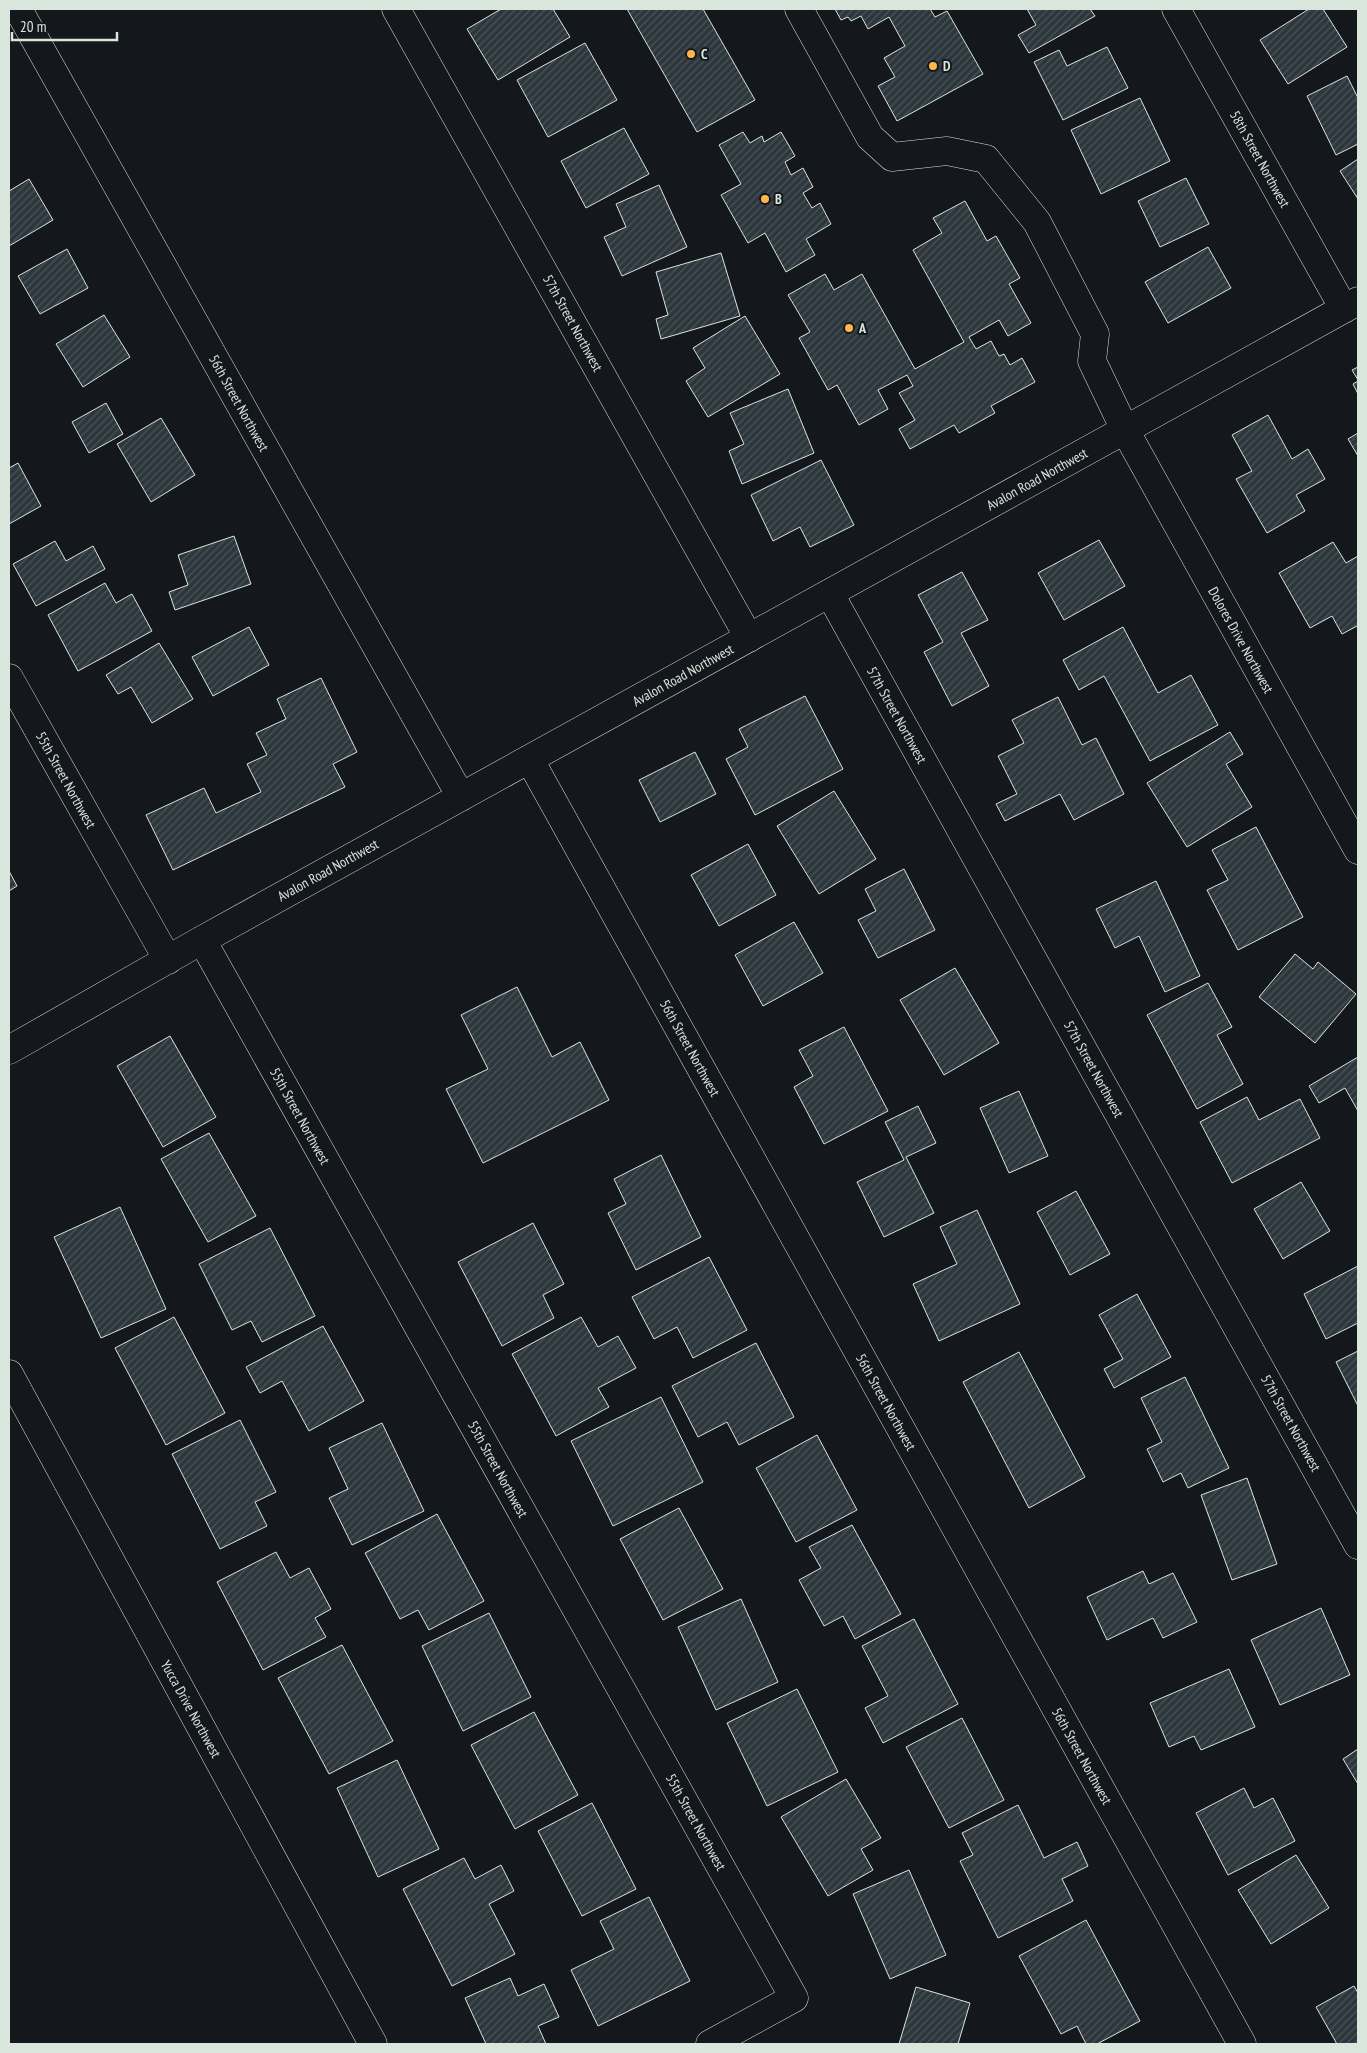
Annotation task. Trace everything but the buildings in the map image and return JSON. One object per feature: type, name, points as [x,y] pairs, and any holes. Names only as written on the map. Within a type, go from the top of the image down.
[{"type":"street","name":"56th Street Northwest","points":[[18,9],[461,797]]},
{"type":"street","name":"57th Street Northwest","points":[[396,9],[749,638]]},
{"type":"street","name":"Dolores Drive Northwest","points":[[799,9],[870,136],[892,157],[947,151],[986,160],[1037,222],[1096,334],[1092,361],[1125,430],[1358,850]]},
{"type":"street","name":"58th Street Northwest","points":[[1176,9],[1351,305]]},
{"type":"street","name":"Avalon Road Northwest","points":[[9,1050],[202,940],[1351,305]]},
{"type":"street","name":"57th Street Northwest","points":[[830,594],[1358,1545]]},
{"type":"street","name":"55th Street Northwest","points":[[9,678],[168,960]]},
{"type":"street","name":"56th Street Northwest","points":[[530,760],[1242,2044]]},
{"type":"street","name":"55th Street Northwest","points":[[202,940],[794,1998],[710,2044]]},
{"type":"street","name":"Yucca Drive Northwest","points":[[9,1374],[373,2044]]},
{"type":"place","name":"C","points":[[691,54]]},
{"type":"place","name":"D","points":[[933,66]]},
{"type":"place","name":"B","points":[[765,199]]},
{"type":"place","name":"A","points":[[849,328]]}]
